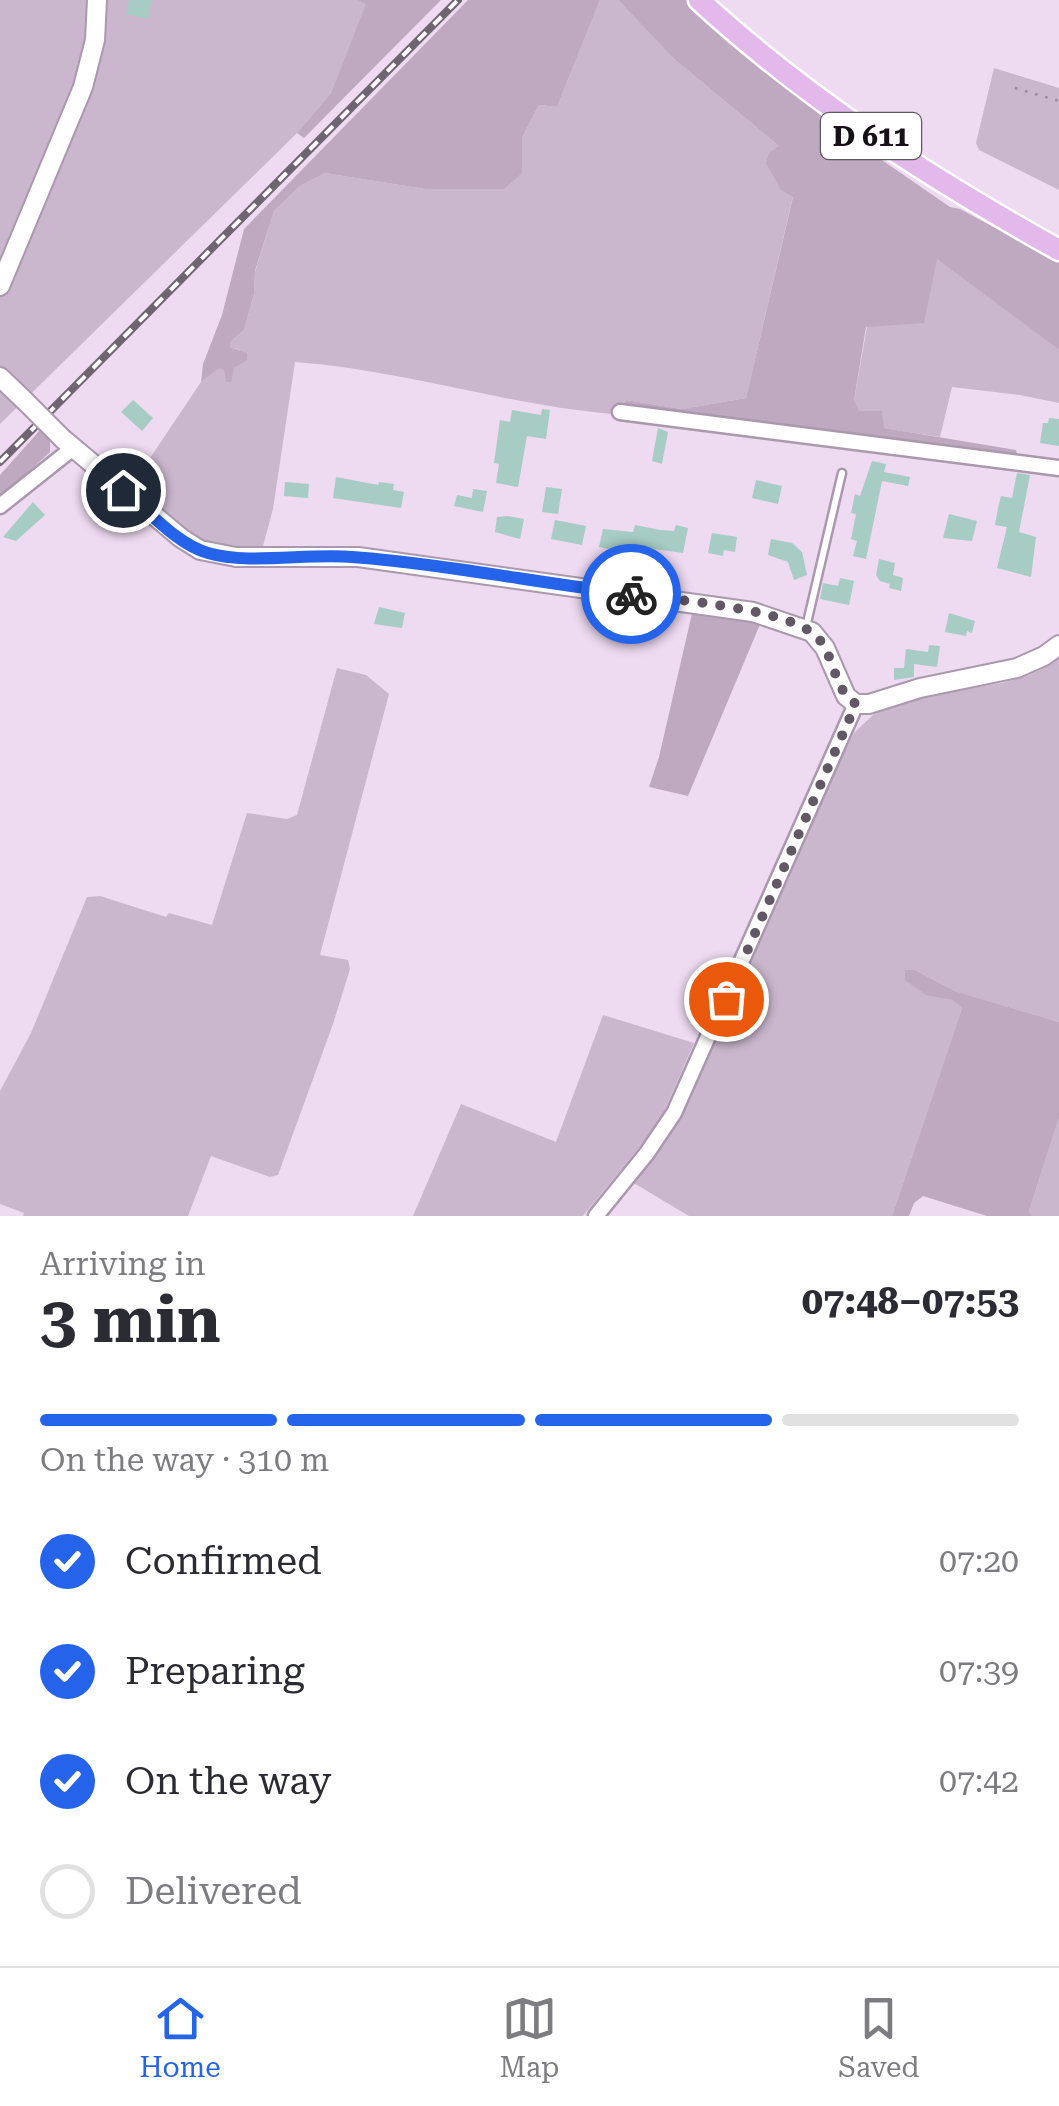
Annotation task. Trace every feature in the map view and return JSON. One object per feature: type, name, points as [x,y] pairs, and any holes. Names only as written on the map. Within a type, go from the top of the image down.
[{"type":"main road","name":"D 611","points":[[699,0],[758,52],[851,123],[941,182],[1059,250]]},
{"type":"main road","name":"D 611","points":[[709,0],[786,65],[913,156],[1059,238]]},
{"type":"street","points":[[0,286],[82,87],[95,40],[97,0]]},
{"type":"street","points":[[0,377],[68,444],[181,538],[210,554],[250,558],[310,554],[358,557],[724,606],[780,619],[805,628],[820,640],[846,696],[856,704],[1016,668],[1059,645]]},
{"type":"street","points":[[620,412],[1059,468]]},
{"type":"street","points":[[0,506],[68,444]]},
{"type":"street","points":[[596,1216],[647,1153],[682,1098],[856,704]]},
{"type":"lane","points":[[805,628],[842,473]]},
{"type":"path","points":[[1015,88],[1059,101]]},
{"type":"shaded area","points":[[0,0],[367,3],[331,93],[297,133],[0,424]]},
{"type":"shaded area","points":[[357,0],[441,0],[304,138],[297,133],[331,93],[366,4]]},
{"type":"shaded area","points":[[468,0],[600,0],[557,107],[539,105],[522,138],[522,173],[504,189],[425,189],[325,173],[300,186],[274,211],[255,271],[254,294],[244,330],[231,341],[230,347],[247,353],[247,360],[234,368],[231,382],[226,382],[224,370],[219,368],[201,382],[244,229]]},
{"type":"shaded area","points":[[600,0],[618,0],[674,59],[779,146],[793,196],[746,398],[682,409],[626,400],[613,414],[533,403],[375,372],[295,362],[273,509],[263,546],[204,540],[176,524],[132,485],[201,382],[219,367],[234,368],[240,350],[230,347],[231,341],[244,330],[254,294],[255,272],[274,211],[300,186],[325,173],[425,189],[455,189],[522,173],[522,138],[539,105],[557,107]]},
{"type":"shaded area","points":[[618,0],[688,0],[834,127],[950,207],[1059,262],[1059,350],[937,259],[924,323],[866,327],[854,400],[859,411],[882,411],[884,428],[1016,450],[1018,457],[620,409],[626,400],[682,409],[746,398],[793,197],[781,190],[766,163],[769,153],[779,146],[674,59]]},
{"type":"shaded area","points":[[994,68],[1059,88],[1059,190],[979,150],[976,143]]},
{"type":"shaded area","points":[[936,258],[1059,350],[1059,403],[952,387],[940,437],[883,428],[859,412],[854,400],[867,327]]},
{"type":"shaded area","points":[[41,429],[50,439],[50,452],[0,498],[0,475]]},
{"type":"shaded area","points":[[693,609],[761,622],[688,796],[649,787]]},
{"type":"shaded area","points":[[1059,658],[1059,1022],[955,991],[915,970],[926,994],[952,1000],[962,1008],[892,1216],[689,1216],[632,1182],[854,733],[881,709],[906,699],[1019,678]]},
{"type":"shaded area","points":[[337,668],[366,675],[389,694],[320,955],[348,960],[350,969],[278,1175],[270,1177],[211,1156],[188,1216],[23,1216],[24,1213],[0,1204],[0,1091],[31,1033],[87,897],[100,896],[166,917],[169,913],[212,925],[247,813],[287,819],[297,815]]},
{"type":"shaded area","points":[[905,970],[915,970],[955,991],[1059,1022],[1059,1118],[1029,1211],[1032,1216],[987,1216],[923,1196],[914,1203],[909,1216],[892,1216],[962,1008],[952,1000],[926,995],[905,980]]},
{"type":"shaded area","points":[[603,1015],[694,1043],[659,1123],[583,1216],[413,1216],[461,1104],[556,1142]]},
{"type":"shaded area","points":[[1059,1118],[1059,1216],[1032,1216],[1029,1211]]},
{"type":"building","points":[[129,0],[152,0],[148,19],[126,14]]},
{"type":"building","points":[[133,400],[153,418],[142,431],[121,412]]},
{"type":"building","points":[[542,409],[550,410],[546,439],[527,436],[518,487],[496,483],[499,464],[494,463],[500,420],[510,422],[512,410],[541,415]]},
{"type":"building","points":[[1049,418],[1059,419],[1059,446],[1040,443],[1043,423],[1048,423]]},
{"type":"building","points":[[658,428],[668,432],[662,464],[652,461]]},
{"type":"building","points":[[872,461],[886,464],[884,472],[910,477],[908,486],[882,481],[866,559],[853,556],[857,541],[851,539],[856,514],[851,513],[855,494],[860,496]]},
{"type":"building","points":[[1017,473],[1030,475],[1019,532],[1036,537],[1031,577],[997,568],[1007,527],[995,525],[998,508],[1001,496],[1012,498]]},
{"type":"building","points":[[336,477],[394,484],[393,490],[404,492],[401,508],[333,498]]},
{"type":"building","points":[[756,480],[782,486],[778,504],[752,498]]},
{"type":"building","points":[[285,482],[309,484],[308,498],[284,496]]},
{"type":"building","points":[[546,487],[562,489],[558,514],[542,512]]},
{"type":"building","points":[[473,489],[487,491],[483,512],[454,506],[457,495],[472,498]]},
{"type":"building","points":[[33,502],[45,515],[16,541],[3,537]]},
{"type":"building","points":[[949,514],[977,521],[972,541],[943,538]]},
{"type":"building","points":[[497,517],[524,519],[520,539],[495,532]]},
{"type":"building","points":[[555,520],[586,526],[582,545],[551,539]]},
{"type":"building","points":[[635,525],[674,531],[676,525],[688,528],[683,553],[640,547],[638,555],[599,547],[603,529],[633,532]]},
{"type":"building","points":[[712,533],[737,537],[735,552],[724,550],[723,556],[708,553]]},
{"type":"building","points":[[771,539],[792,543],[802,552],[807,575],[794,580],[788,562],[768,555]]},
{"type":"building","points":[[879,559],[895,563],[893,575],[903,578],[901,591],[880,581],[876,575]]},
{"type":"building","points":[[840,578],[854,581],[849,605],[820,599],[823,583],[838,586]]},
{"type":"building","points":[[379,607],[405,613],[402,628],[374,624]]},
{"type":"building","points":[[949,613],[975,621],[972,633],[967,631],[966,636],[945,632]]},
{"type":"building","points":[[929,645],[940,646],[937,667],[914,664],[914,677],[894,680],[894,668],[904,668],[906,649],[928,652]]},
{"type":"railway","points":[[0,462],[458,0]]},
{"type":"way so far","points":[[631,594],[724,606],[802,626],[820,640],[846,696],[856,704],[726,999]]},
{"type":"route","points":[[123,490],[190,546],[210,554],[250,558],[310,554],[358,557],[631,594]]}]
